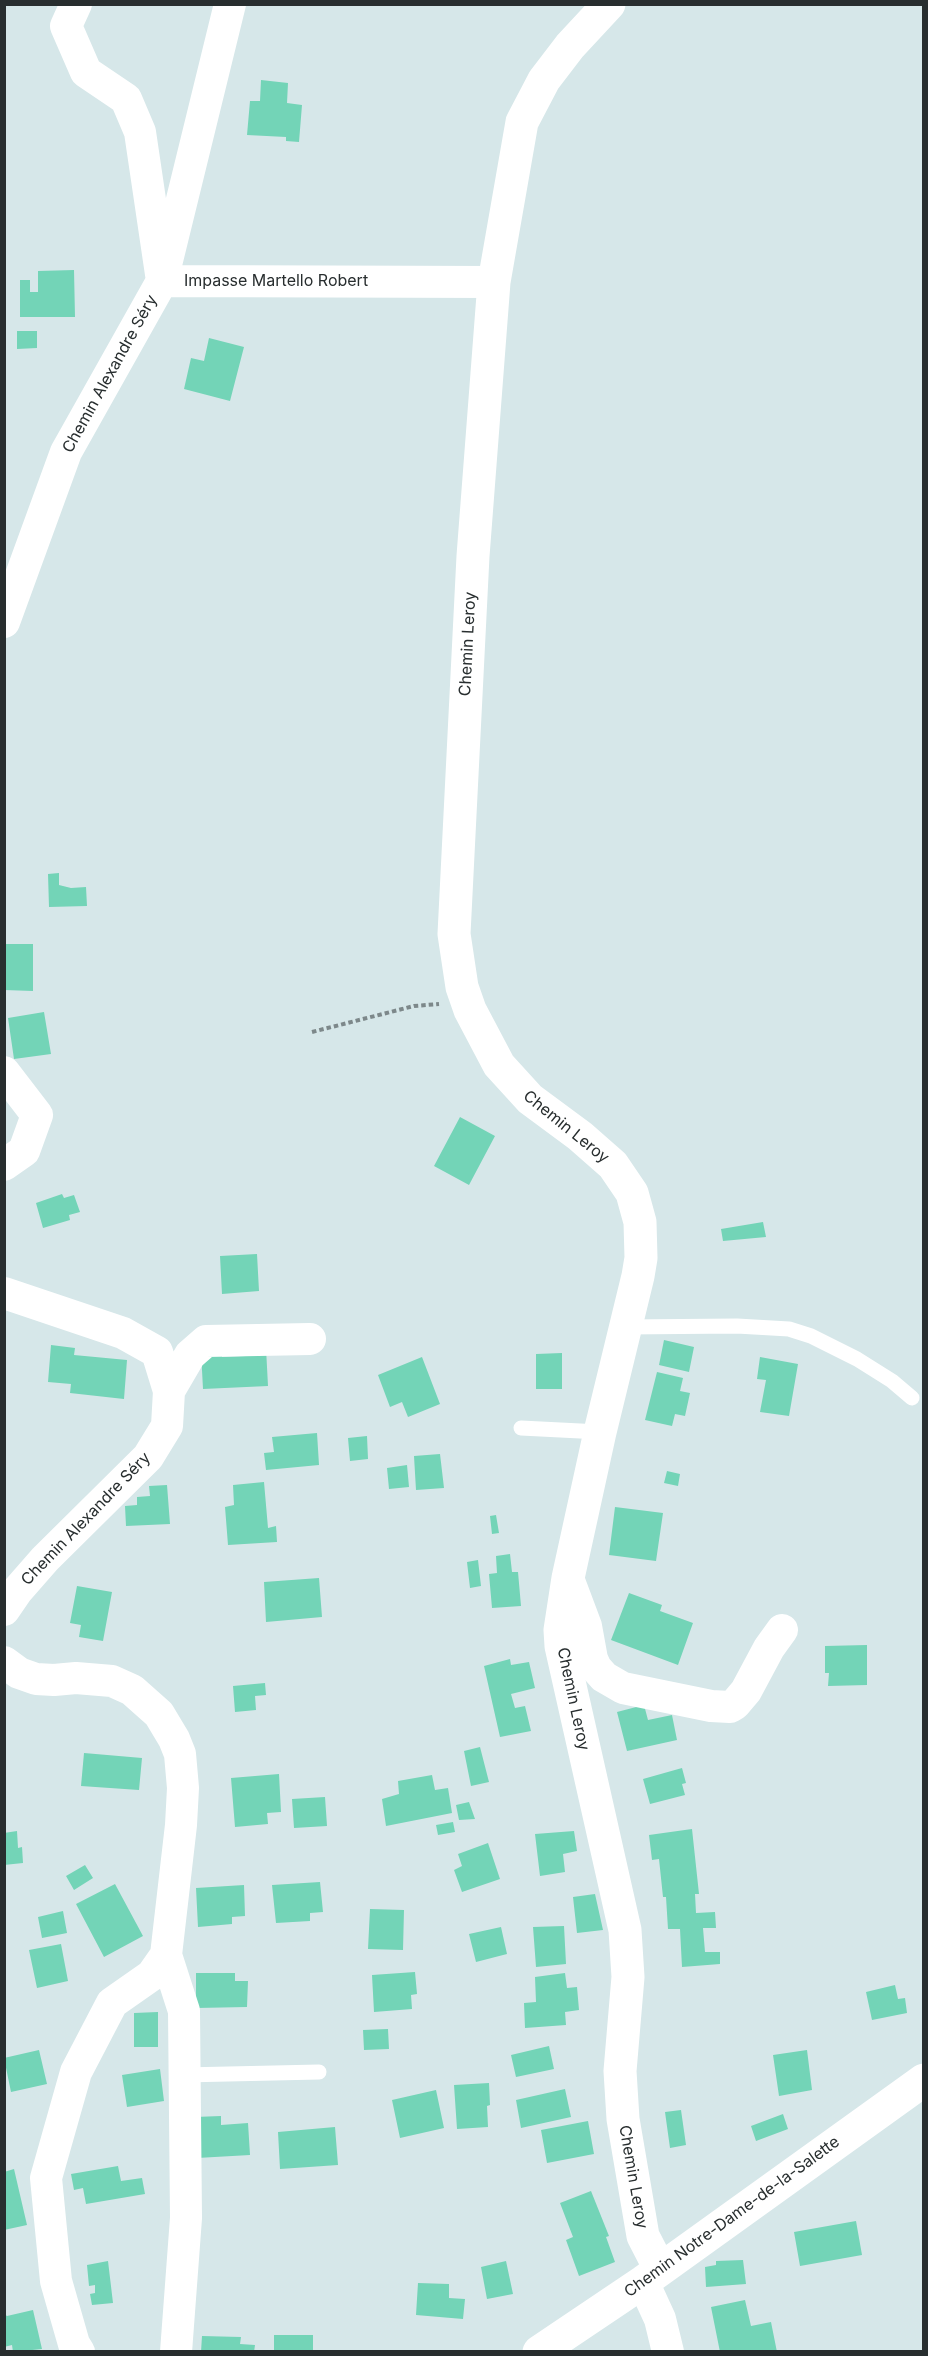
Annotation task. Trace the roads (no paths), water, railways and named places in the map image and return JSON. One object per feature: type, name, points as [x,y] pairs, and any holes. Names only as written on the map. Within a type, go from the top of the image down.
[{"type":"street","name":"Chemin Alexandre Séry","points":[[4,622],[66,452],[162,280],[140,132],[126,99],[86,72],[66,26],[75,4]]},
{"type":"street","name":"Impasse Martello Robert","points":[[230,4],[162,280],[494,282]]},
{"type":"street","name":"Chemin Leroy","points":[[609,4],[570,46],[544,80],[522,122],[494,282],[473,556],[454,934],[457,961],[466,999],[492,1054],[505,1074],[530,1099],[597,1149],[620,1173],[632,1193],[640,1222],[641,1258],[568,1578],[561,1613],[561,1646],[625,1930],[628,1977],[620,2071],[623,2119],[643,2236],[668,2352]]},
{"type":"street","points":[[4,1072],[37,1115],[24,1151],[4,1166]]},
{"type":"street","name":"Chemin Alexandre Séry","points":[[4,1293],[123,1333],[157,1352],[169,1391],[167,1426],[148,1457],[45,1559],[4,1610]]},
{"type":"street","name":"Chemin Alexandre Séry","points":[[169,1391],[190,1354],[206,1341],[310,1339]]},
{"type":"street","points":[[568,1578],[586,1626],[592,1659],[596,1668],[604,1677],[623,1688],[711,1706],[730,1707],[746,1690],[769,1648],[782,1630]]},
{"type":"street","points":[[4,1662],[19,1673],[36,1679],[76,1678],[112,1681],[132,1690],[159,1714],[180,1754],[183,1788],[166,1955],[184,2011],[186,2218],[176,2352]]},
{"type":"street","points":[[79,2352],[74,2344],[56,2281],[46,2178],[76,2072],[112,2003],[152,1975],[166,1955]]},
{"type":"street","name":"Chemin Notre-Dame-de-la-Salette","points":[[539,2352],[652,2275],[924,2079]]},
{"type":"lane","points":[[625,1327],[737,1326],[789,1329],[811,1336],[857,1359],[887,1378],[912,1398]]},
{"type":"lane","points":[[520,1428],[600,1432]]},
{"type":"lane","points":[[183,2075],[319,2072]]}]
